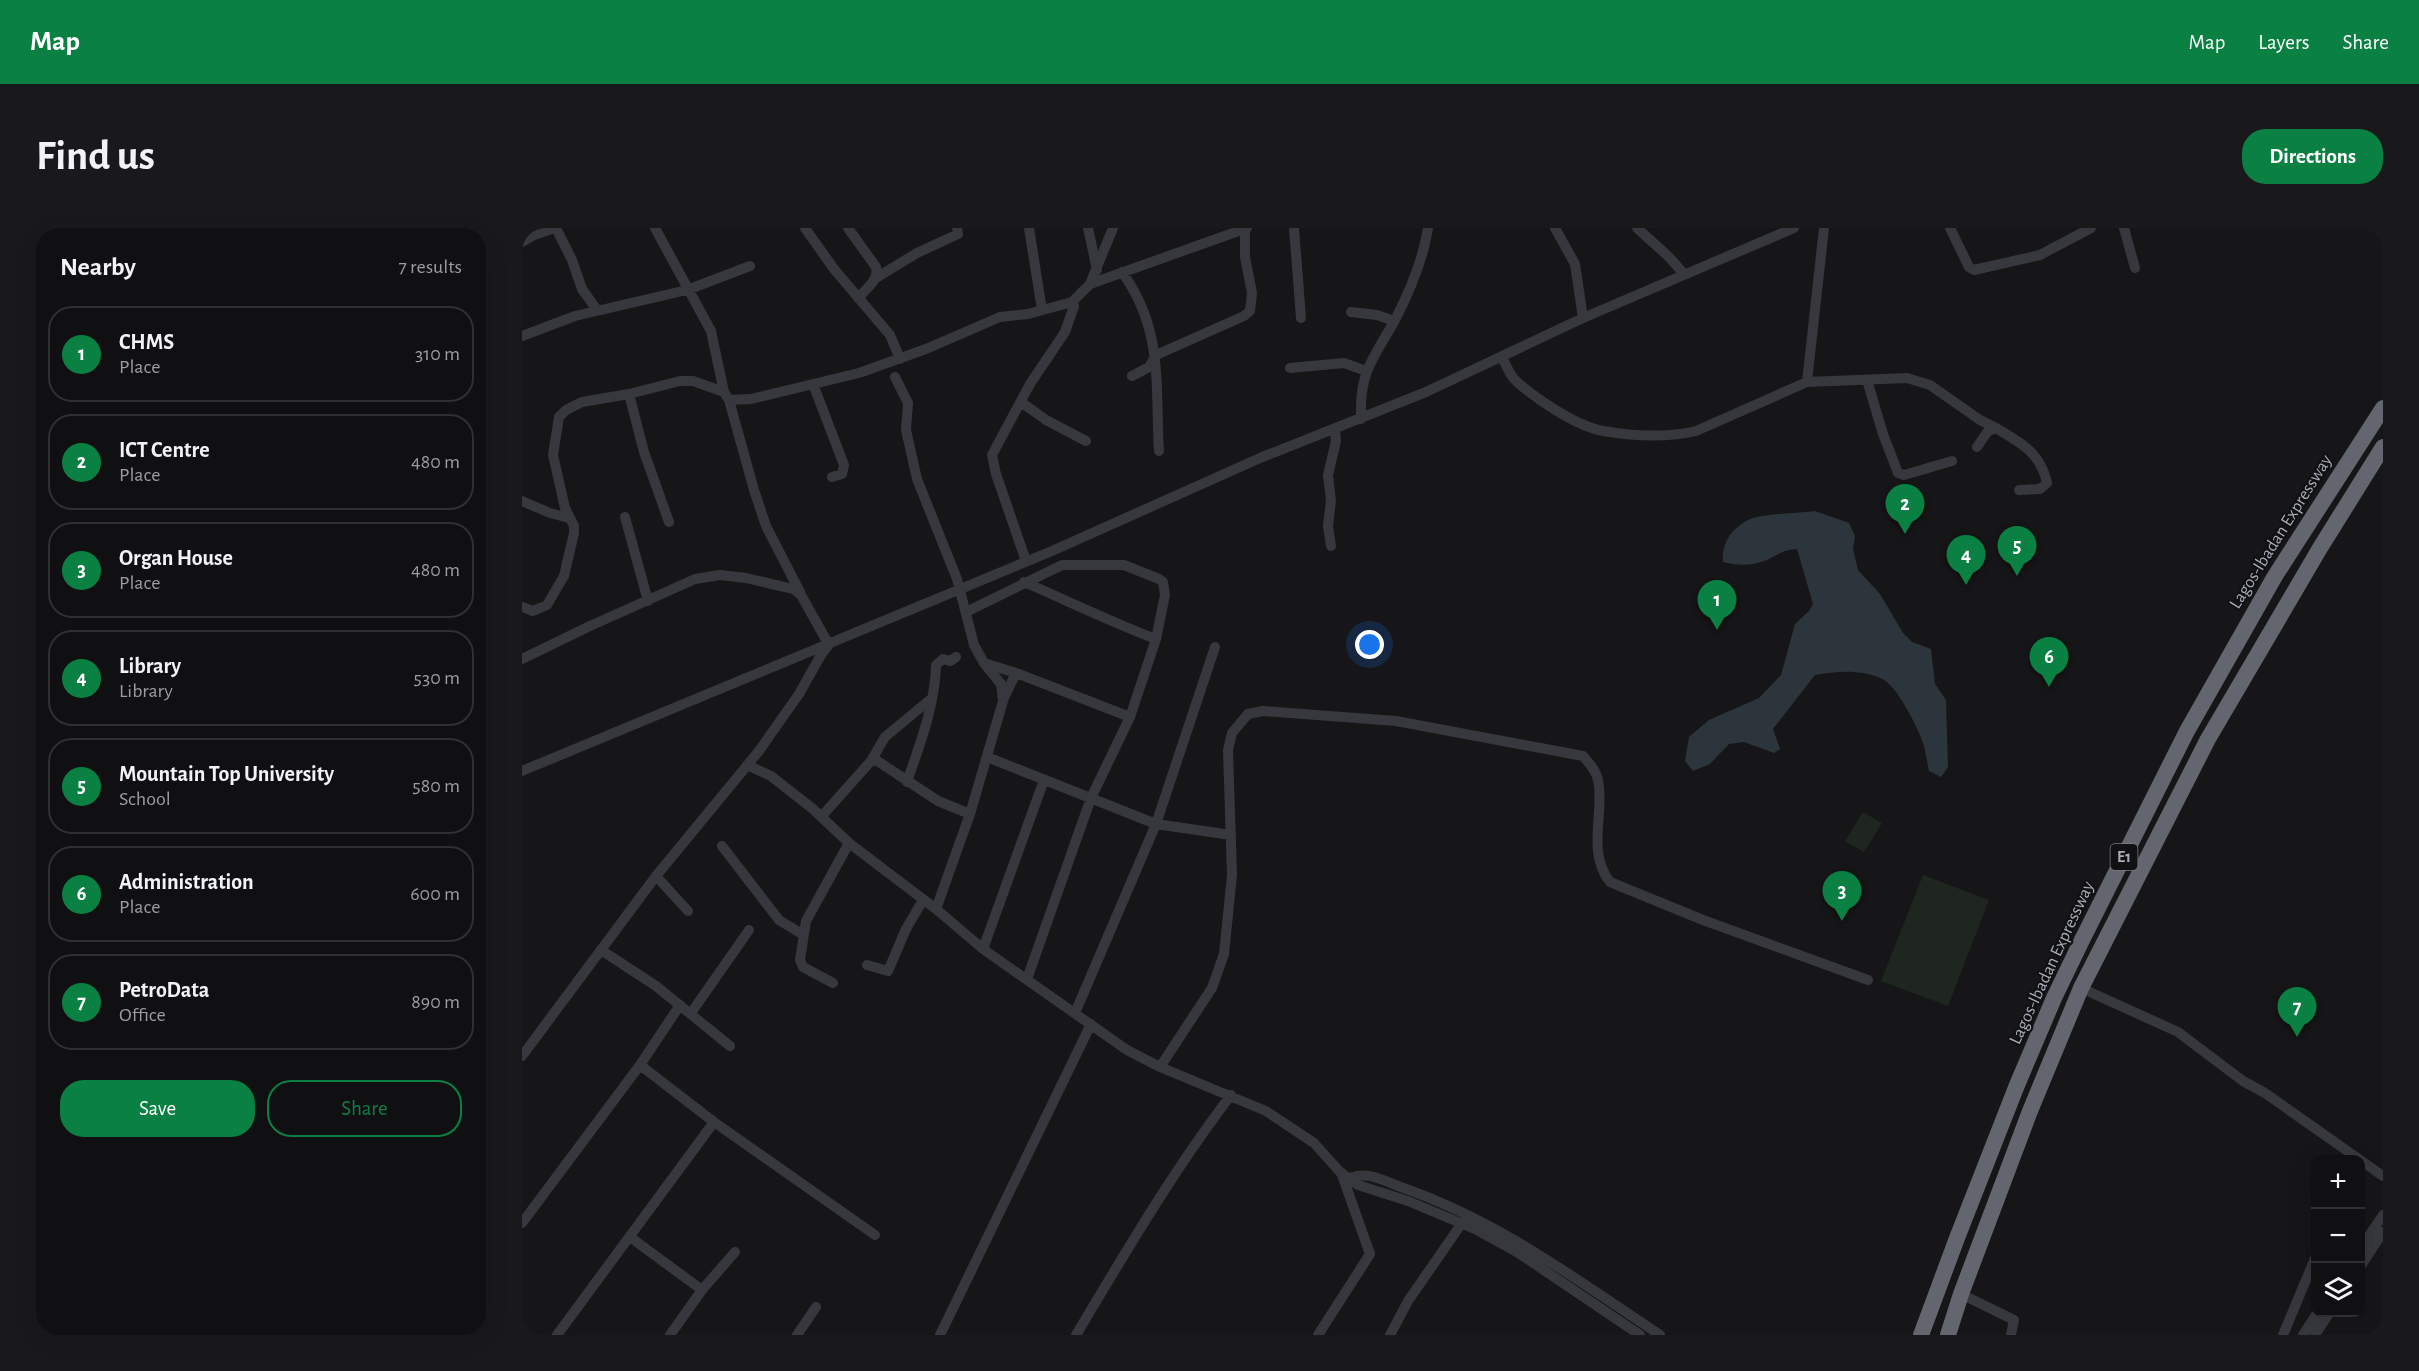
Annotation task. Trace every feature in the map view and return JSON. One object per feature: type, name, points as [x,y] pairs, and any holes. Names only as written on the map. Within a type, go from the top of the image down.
[{"type":"highway","name":"Lagos-Ibadan Expressway","points":[[1921,1335],[2017,1085],[2054,998],[2082,940],[2192,720],[2276,576],[2383,408]]},
{"type":"highway","name":"Lagos-Ibadan Expressway","points":[[1948,1335],[1961,1294],[2030,1111],[2081,988],[2208,739],[2320,548],[2383,447]]},
{"type":"street","points":[[522,242],[555,228],[572,260],[582,289],[597,310]]},
{"type":"street","points":[[655,228],[711,331],[726,396],[766,526],[828,645]]},
{"type":"street","points":[[805,228],[858,298],[890,334],[900,359]]},
{"type":"street","points":[[848,228],[876,267],[876,278]]},
{"type":"street","points":[[858,298],[876,278],[917,253],[958,234],[957,228]]},
{"type":"street","points":[[1029,228],[1042,309]]},
{"type":"street","points":[[1088,228],[1097,270]]},
{"type":"street","points":[[522,607],[533,611],[544,608],[564,576],[574,533],[574,526],[564,504],[553,455],[560,417],[566,410],[582,402],[629,394],[680,381],[693,381],[726,396],[751,399],[859,373],[900,359],[1000,317],[1028,314],[1071,302],[1090,284],[1113,228]]},
{"type":"street","points":[[1090,284],[1246,228],[1245,257],[1252,293],[1250,311],[1244,316],[1156,355],[1149,368],[1132,376]]},
{"type":"street","points":[[1294,228],[1301,318]]},
{"type":"street","points":[[1361,419],[1360,398],[1366,371],[1412,286],[1428,228]]},
{"type":"street","points":[[1555,228],[1575,264],[1583,318]]},
{"type":"street","points":[[1637,228],[1684,274]]},
{"type":"street","points":[[522,771],[828,645],[1250,463],[1361,419],[1502,357],[1583,318],[1794,228]]},
{"type":"street","points":[[1807,382],[1824,228]]},
{"type":"street","points":[[1950,228],[1969,267],[1974,270],[2040,255],[2091,228]]},
{"type":"street","points":[[2124,228],[2135,268]]},
{"type":"street","points":[[522,336],[597,310],[687,290],[750,266]]},
{"type":"street","points":[[1122,272],[1140,304],[1156,355],[1159,451]]},
{"type":"street","points":[[1026,561],[992,458],[1030,384],[1065,332],[1074,306],[1071,302]]},
{"type":"street","points":[[1351,312],[1377,315],[1394,321]]},
{"type":"street","points":[[1502,357],[1515,380],[1550,406],[1585,425],[1625,433],[1680,435],[1696,431],[1807,382],[1907,378],[1923,383],[2031,450],[2044,470],[2047,483],[2040,489],[2019,490]]},
{"type":"street","points":[[1290,368],[1344,363],[1366,371]]},
{"type":"street","points":[[895,378],[908,403],[906,430],[917,479],[960,589],[974,645],[984,663],[1001,684],[1003,701]]},
{"type":"street","points":[[1867,380],[1883,434],[1898,473],[1904,475],[1952,461]]},
{"type":"street","points":[[813,384],[844,465],[842,474],[832,477]]},
{"type":"street","points":[[629,394],[644,452],[669,522]]},
{"type":"street","points":[[1021,402],[1046,420],[1086,441]]},
{"type":"street","points":[[1977,447],[1988,431],[1996,428]]},
{"type":"street","points":[[1331,546],[1328,526],[1331,501],[1328,475],[1336,441],[1335,429]]},
{"type":"street","points":[[522,501],[569,518]]},
{"type":"street","points":[[625,517],[648,601]]},
{"type":"street","points":[[966,612],[1062,565],[1124,565],[1159,579],[1165,588],[1166,595],[1156,639],[1130,717],[1092,798],[1028,979]]},
{"type":"street","points":[[522,659],[695,579],[720,575],[746,578],[793,589],[801,595]]},
{"type":"street","points":[[1024,582],[1077,604],[1099,617],[1156,639]]},
{"type":"street","points":[[522,1056],[656,876],[747,765],[793,703],[828,645]]},
{"type":"street","points":[[1075,1013],[1156,824],[1215,647]]},
{"type":"street","points":[[907,782],[922,738],[932,698],[936,665],[943,659],[950,660],[956,657]]},
{"type":"street","points":[[984,663],[1130,717]]},
{"type":"street","points":[[936,909],[970,814],[1003,701],[1016,673]]},
{"type":"street","points":[[821,817],[871,761],[885,738],[932,698]]},
{"type":"street","points":[[1160,1067],[1212,988],[1222,962],[1232,875],[1228,750],[1232,733],[1248,714],[1263,711],[1396,721],[1582,756],[1594,769],[1598,779],[1598,846],[1604,874],[1611,882],[1682,912],[1868,980]]},
{"type":"street","points":[[987,757],[1156,824],[1231,835]]},
{"type":"street","points":[[871,761],[881,762],[907,782],[938,801],[970,814]]},
{"type":"street","points":[[747,765],[771,776],[849,843],[936,909],[983,950],[1028,979],[1127,1050],[1160,1067],[1266,1111],[1314,1143],[1345,1175],[1364,1188],[1408,1201],[1462,1223],[1517,1252],[1640,1335]]},
{"type":"street","points":[[983,950],[1044,780]]},
{"type":"street","points":[[834,983],[800,965],[802,934],[806,921],[849,843]]},
{"type":"street","points":[[722,846],[779,920],[802,934]]},
{"type":"street","points":[[656,876],[688,911]]},
{"type":"street","points":[[867,964],[888,971],[906,929],[923,900]]},
{"type":"street","points":[[691,1013],[750,930]]},
{"type":"street","points":[[601,950],[656,986],[730,1046]]},
{"type":"street","points":[[2081,988],[2173,1029],[2243,1081],[2265,1093],[2354,1155]]},
{"type":"street","points":[[522,1223],[640,1065],[680,1005]]},
{"type":"street","points":[[940,1335],[1091,1024]]},
{"type":"street","points":[[640,1065],[714,1122],[875,1234]]},
{"type":"street","points":[[1076,1335],[1195,1142],[1231,1095]]},
{"type":"street","points":[[557,1335],[714,1122]]},
{"type":"street","points":[[2365,1163],[2383,1176]]},
{"type":"street","points":[[1318,1335],[1370,1254],[1345,1175]]},
{"type":"street","points":[[1345,1175],[1368,1175],[1449,1205],[1482,1221],[1522,1243],[1660,1335]]},
{"type":"street","points":[[2363,1263],[2380,1233],[2383,1215]]},
{"type":"street","points":[[1390,1335],[1408,1301],[1462,1223]]},
{"type":"street","points":[[2365,1246],[2380,1233]]},
{"type":"street","points":[[630,1237],[702,1290]]},
{"type":"street","points":[[670,1335],[702,1290],[735,1252]]},
{"type":"street","points":[[2283,1335],[2313,1263]]},
{"type":"street","points":[[1961,1294],[2014,1320],[2011,1335]]},
{"type":"street","points":[[797,1335],[816,1307]]},
{"type":"street","points":[[2303,1335],[2315,1317]]},
{"type":"street","points":[[2315,1335],[2327,1317]]},
{"type":"shaded area","points":[[1815,511],[1849,523],[1855,536],[1853,549],[1858,570],[1880,594],[1903,633],[1912,642],[1931,649],[1935,684],[1946,700],[1948,767],[1941,777],[1929,771],[1924,746],[1917,728],[1901,699],[1889,684],[1876,676],[1850,672],[1815,675],[1773,729],[1780,749],[1774,753],[1744,742],[1729,744],[1710,764],[1693,771],[1685,761],[1689,737],[1709,720],[1759,698],[1781,675],[1795,624],[1813,604],[1797,549],[1787,550],[1766,560],[1747,565],[1723,562],[1724,548],[1730,535],[1740,525],[1753,518]]},
{"type":"shaded area","points":[[1863,812],[1882,823],[1864,852],[1845,841]]},
{"type":"shaded area","points":[[1923,875],[1989,900],[1948,1006],[1881,981]]},
{"type":"place","name":"ICT Centre","points":[[1905,534]]},
{"type":"place","name":"Mountain Top University","points":[[2017,576]]},
{"type":"place","name":"Library","points":[[1966,585]]},
{"type":"place","name":"CHMS","points":[[1717,630]]},
{"type":"place","name":"Administration","points":[[2049,687]]},
{"type":"place","name":"Organ House","points":[[1842,921]]},
{"type":"place","name":"PetroData","points":[[2297,1037]]}]
